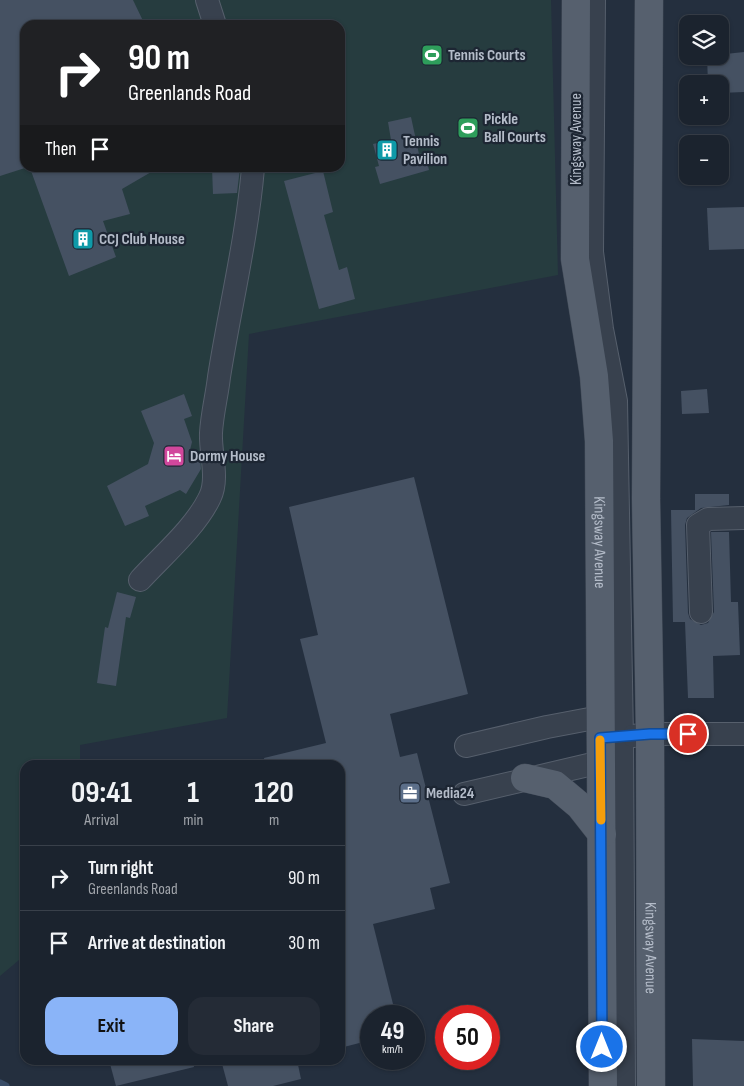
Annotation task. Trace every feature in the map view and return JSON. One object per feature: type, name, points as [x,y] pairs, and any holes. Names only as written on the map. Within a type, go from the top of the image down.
[{"type":"main road","name":"Kingsway Avenue","points":[[649,0],[646,499],[650,734],[651,1086]]},
{"type":"main road","name":"Kingsway Avenue","points":[[588,1],[575,259],[594,376],[600,441],[606,739],[602,834],[602,1086]]},
{"type":"main road","points":[[525,778],[555,785],[580,806],[602,834]]},
{"type":"street","points":[[207,0],[213,20]]},
{"type":"street","points":[[140,580],[176,542],[203,509],[211,495],[214,477],[211,433],[228,318],[242,254],[252,172]]},
{"type":"street","points":[[701,612],[698,525],[708,519],[744,518]]},
{"type":"street","points":[[466,746],[547,727],[606,739],[650,734],[744,734]]},
{"type":"street","points":[[464,794],[525,778],[606,739]]},
{"type":"street","points":[[606,739],[624,1086]]},
{"type":"green space","points":[[0,0],[551,0],[558,275],[249,334],[227,718],[80,745],[80,760],[20,760],[20,959],[0,976]]},
{"type":"building","points":[[0,0],[133,0],[143,20],[20,20],[20,170],[0,176]]},
{"type":"building","points":[[744,52],[744,92],[729,93],[729,75],[708,75],[707,65],[729,65],[729,54]]},
{"type":"building","points":[[411,117],[419,154],[425,153],[429,170],[380,184],[375,167],[379,166],[373,144],[391,140],[388,122]]},
{"type":"building","name":"CCJ Club House","points":[[31,172],[151,172],[122,189],[130,214],[103,221],[116,257],[69,276]]},
{"type":"building","points":[[212,172],[240,172],[237,193],[213,194]]},
{"type":"building","points":[[323,172],[333,212],[324,215],[339,270],[347,267],[355,299],[319,309],[284,181]]},
{"type":"building","points":[[744,207],[744,249],[709,250],[707,208]]},
{"type":"building","points":[[707,389],[709,413],[682,414],[681,391]]},
{"type":"building","name":"Dormy House","points":[[184,394],[192,416],[184,419],[192,442],[190,450],[200,458],[201,469],[186,494],[180,490],[145,506],[149,516],[125,526],[107,486],[148,464],[154,443],[141,411]]},
{"type":"building","points":[[414,477],[468,694],[390,714],[400,757],[417,753],[450,883],[430,888],[435,909],[373,924],[393,1005],[360,1005],[360,1043],[345,1047],[345,760],[264,760],[264,758],[326,743],[300,639],[318,635],[289,507]]},
{"type":"building","points":[[695,494],[729,494],[729,505],[701,508],[687,518],[685,525],[688,613],[690,619],[701,625],[708,623],[714,612],[711,532],[729,532],[731,602],[738,602],[740,655],[713,656],[714,698],[688,698],[685,622],[673,622],[671,510],[695,510]]},
{"type":"building","points":[[117,592],[136,597],[130,618],[126,617],[116,686],[97,683],[105,627],[108,628]]},
{"type":"building","points":[[692,1039],[744,1041],[744,1086],[693,1086]]},
{"type":"building","points":[[110,1065],[194,1065],[194,1067],[116,1086]]},
{"type":"building","points":[[222,1065],[298,1065],[301,1079],[273,1086],[228,1086]]},
{"type":"waterway","points":[[0,1083],[6,1086]]},
{"type":"slow traffic","points":[[600,740],[601,820]]},
{"type":"place","name":"Tennis Courts","points":[[432,55]]},
{"type":"place","name":"Pickle Ball Courts","points":[[468,128]]},
{"type":"place","name":"Tennis Pavilion","points":[[387,150]]},
{"type":"place","name":"CCJ Club House","points":[[83,239]]},
{"type":"place","name":"Dormy House","points":[[174,456]]},
{"type":"place","name":"Media24","points":[[410,793]]},
{"type":"route","points":[[602,1047],[600,738],[650,734],[688,734]]}]
